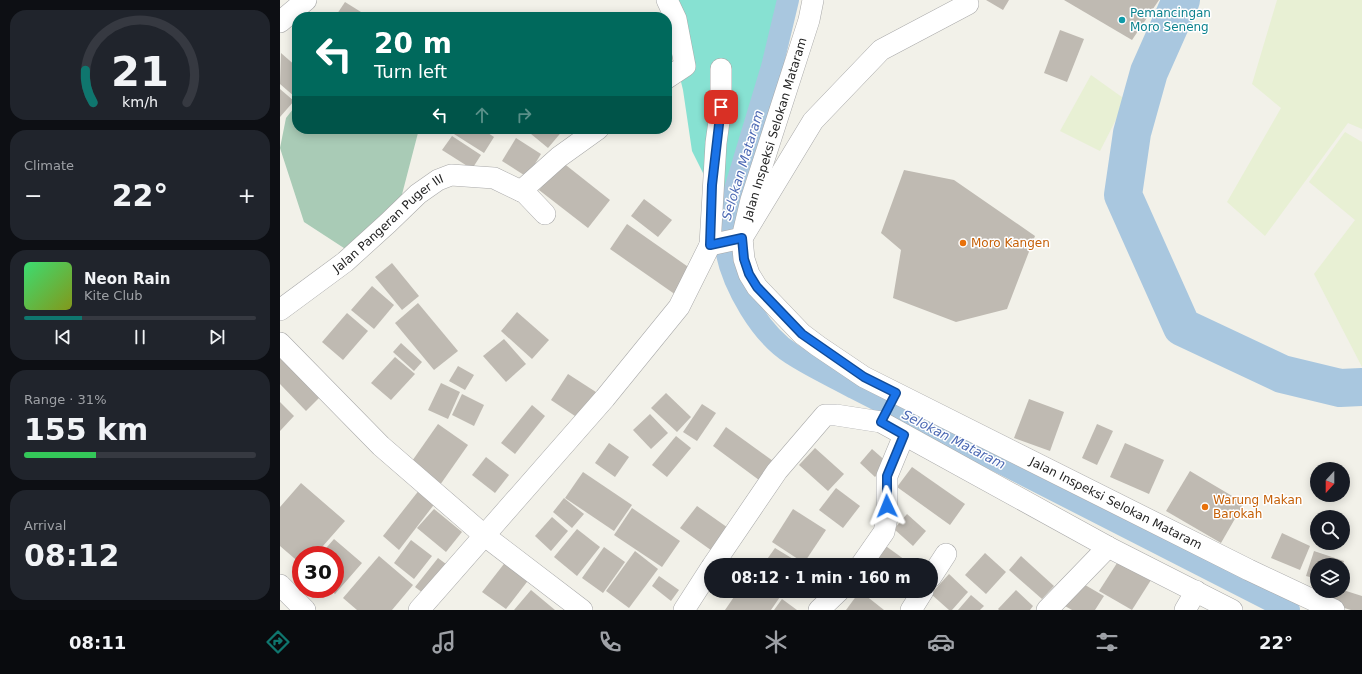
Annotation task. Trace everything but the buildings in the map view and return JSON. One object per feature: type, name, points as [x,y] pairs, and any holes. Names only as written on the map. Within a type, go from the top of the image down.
[{"type":"street","points":[[280,22],[306,0]]},
{"type":"street","points":[[667,0],[676,19],[685,66],[672,75]]},
{"type":"street","name":"Jalan Inspeksi Selokan Mataram","points":[[813,0],[809,20],[751,200],[726,241],[744,259],[749,274],[757,287],[802,334],[864,377],[888,407],[1235,563],[1334,610]]},
{"type":"street","points":[[419,610],[605,398],[679,307],[813,122],[881,50],[968,4]]},
{"type":"street","points":[[721,69],[721,107],[714,164],[726,241]]},
{"type":"street","points":[[521,191],[559,157],[591,134]]},
{"type":"street","name":"Jalan Pangeran Puger III","points":[[280,310],[345,262],[418,194],[438,180],[451,175],[494,178],[525,193],[546,214]]},
{"type":"street","points":[[280,343],[381,446],[485,536],[582,610]]},
{"type":"street","points":[[718,558],[777,471],[825,415],[836,415],[888,407],[904,435],[1108,547],[1232,610]]},
{"type":"street","points":[[866,558],[884,532],[888,518],[887,476],[904,435]]},
{"type":"street","points":[[1047,610],[1108,547]]},
{"type":"street","points":[[938,566],[946,554]]},
{"type":"street","points":[[684,610],[704,579]]},
{"type":"street","points":[[280,585],[305,610]]},
{"type":"street","points":[[1185,610],[1196,591]]},
{"type":"street","points":[[819,610],[831,598]]},
{"type":"street","points":[[911,610],[919,598]]},
{"type":"green space","points":[[1277,0],[1362,0],[1362,129],[1348,123],[1265,236],[1227,202],[1281,108],[1252,84]]},
{"type":"green space","points":[[1091,75],[1126,100],[1100,151],[1060,131]]},
{"type":"green space","points":[[292,110],[292,134],[418,134],[399,206],[347,250],[304,222],[280,148],[286,118]]},
{"type":"green space","points":[[1345,132],[1362,142],[1362,367],[1314,274],[1355,220],[1309,182]]},
{"type":"shaded area","points":[[661,0],[782,0],[722,211],[692,151],[683,90],[672,45],[672,12],[664,12]]},
{"type":"waterway","name":"Selokan Mataram","points":[[788,0],[772,67],[724,226],[726,250],[735,279],[759,322],[781,346],[823,372],[1289,610]]},
{"type":"waterway","points":[[1181,0],[1149,72],[1132,133],[1123,195],[1182,327],[1282,374],[1340,388],[1362,387]]},
{"type":"place","name":"Pemancingan Moro Seneng","points":[[1122,20]]},
{"type":"place","name":"Moro Kangen","points":[[963,243]]},
{"type":"place","name":"Warung Makan Barokah","points":[[1205,507]]},
{"type":"route","points":[[721,107],[712,185],[710,245],[717,242],[742,238],[744,259],[749,274],[757,287],[802,334],[864,377],[896,393],[892,398],[881,422],[904,435],[887,476],[887,506]]}]
